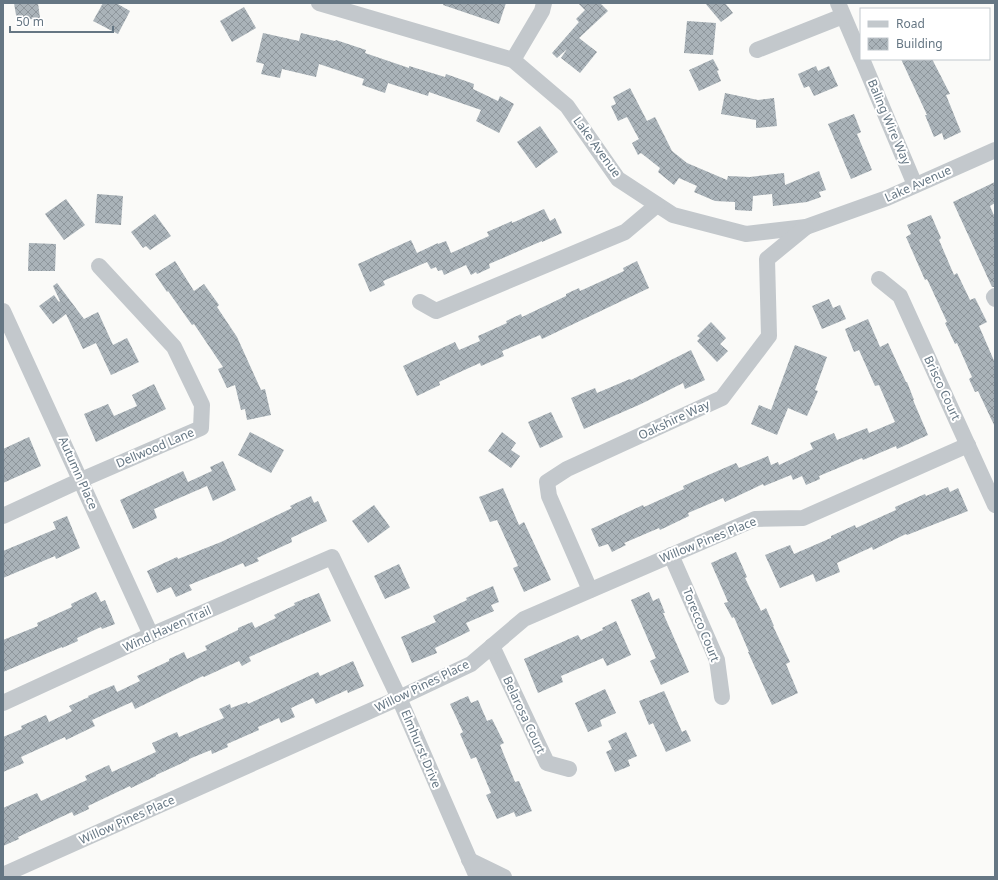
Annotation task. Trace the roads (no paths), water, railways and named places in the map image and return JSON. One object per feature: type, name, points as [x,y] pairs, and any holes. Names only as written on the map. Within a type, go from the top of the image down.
[{"type":"street","name":"Lake Avenue","points":[[320,3],[513,60],[567,106],[618,179],[673,215],[746,234],[806,227],[887,198],[995,150]]},
{"type":"street","points":[[513,60],[542,11],[544,3]]},
{"type":"street","points":[[757,50],[841,9]]},
{"type":"street","name":"Baling Wire Way","points":[[841,9],[860,56]]},
{"type":"street","name":"Baling Wire Way","points":[[862,60],[915,185]]},
{"type":"street","points":[[420,302],[436,311],[625,232],[657,205]]},
{"type":"street","name":"Oakshire Way","points":[[590,590],[549,496],[547,482],[567,469],[722,398],[769,336],[767,259],[806,227]]},
{"type":"street","name":"Dellwood Lane","points":[[81,480],[201,428],[202,406],[174,347],[99,266]]},
{"type":"street","name":"Brisco Court","points":[[879,279],[900,296],[995,506]]},
{"type":"street","name":"Autumn Place","points":[[3,311],[151,635]]},
{"type":"street","name":"Willow Pines Place","points":[[3,876],[399,698],[471,664],[524,619],[755,518],[803,518],[968,444]]},
{"type":"street","points":[[3,516],[81,480]]},
{"type":"street","name":"Torecco Court","points":[[671,555],[717,660],[722,697]]},
{"type":"street","name":"Wind Haven Trail","points":[[3,702],[151,635],[332,557]]},
{"type":"street","name":"Elmhurst Drive","points":[[332,557],[399,698],[477,877]]},
{"type":"street","name":"Belarosa Court","points":[[492,646],[546,763],[569,769]]},
{"type":"street","points":[[469,860],[504,877]]}]
